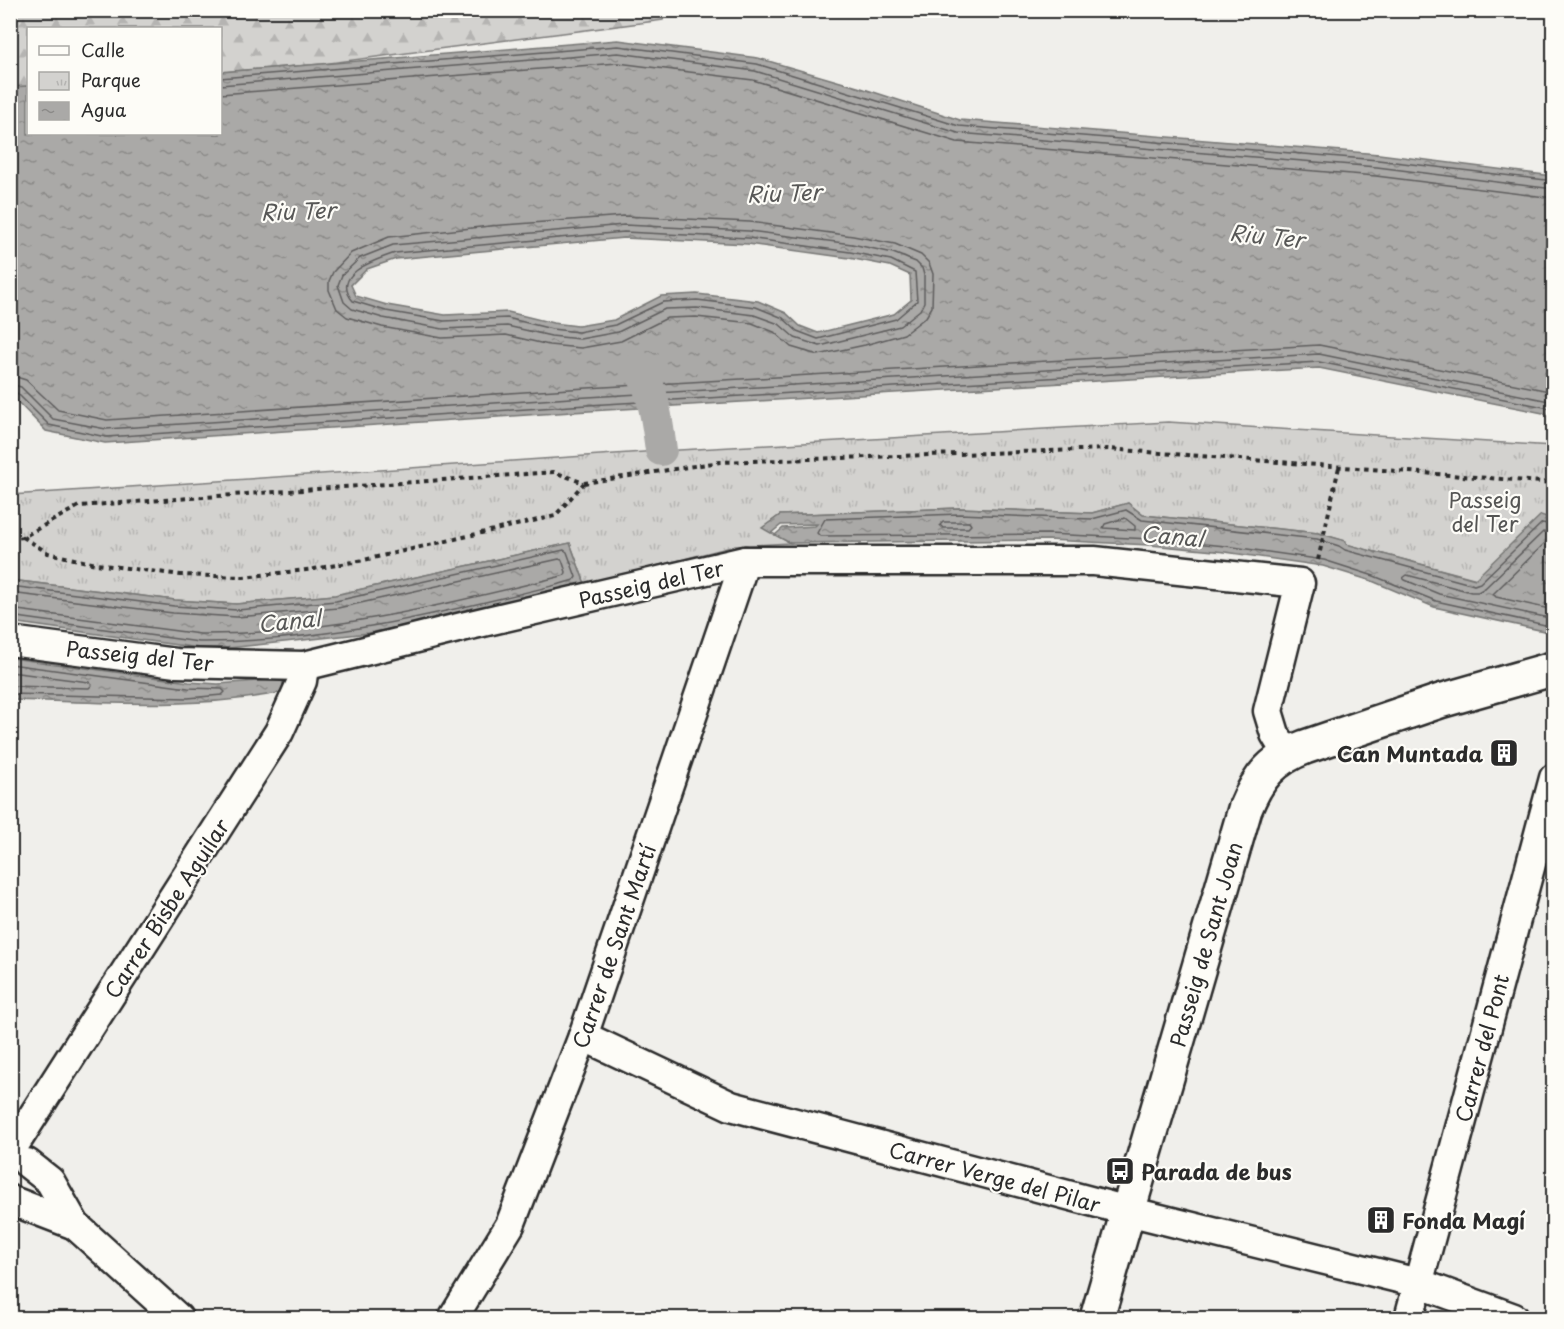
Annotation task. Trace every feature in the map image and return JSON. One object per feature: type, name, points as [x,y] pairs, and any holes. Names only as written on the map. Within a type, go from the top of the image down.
[{"type":"street","name":"Passeig del Ter","points":[[10,641],[176,663],[304,666],[745,561],[1094,561],[1308,575]]},
{"type":"street","name":"Carrer de Sant Martí","points":[[453,1318],[510,1225],[583,1036],[745,561]]},
{"type":"street","points":[[1308,575],[1268,711],[1275,734],[1287,754],[1440,701],[1553,671]]},
{"type":"street","name":"Carrer Bisbe Aguilar","points":[[10,1198],[18,1191],[26,1178],[17,1149],[279,732],[302,681],[304,666]]},
{"type":"street","name":"Passeig de Sant Joan","points":[[1096,1318],[1245,808],[1253,789],[1263,775],[1287,754]]},
{"type":"street","name":"Carrer del Pont","points":[[1409,1318],[1554,778]]},
{"type":"street","name":"Carrer Verge del Pilar","points":[[583,1036],[731,1106],[1128,1210],[1418,1282],[1514,1318]]},
{"type":"street","points":[[17,1149],[50,1180],[75,1224],[178,1318]]},
{"type":"street","points":[[10,1198],[75,1224]]},
{"type":"path","points":[[10,538],[23,537],[79,506],[554,472],[584,483],[720,462],[1108,449],[1554,483]]},
{"type":"path","points":[[1308,575],[1323,538],[1339,467]]},
{"type":"path","points":[[23,537],[48,553],[96,564],[181,574],[244,577],[314,569],[364,560],[555,516],[584,483]]},
{"type":"green space","points":[[11,11],[666,11],[663,20],[322,64],[222,72],[222,27],[27,27],[27,86],[11,87]]},
{"type":"green space","name":"Passeig del Ter","points":[[1168,422],[1553,446],[1553,599],[1345,544],[1345,541],[1318,533],[1143,515],[1128,503],[1092,513],[959,508],[780,515],[763,528],[790,543],[735,546],[585,584],[570,543],[335,595],[236,604],[175,600],[11,580],[11,495],[644,452]]},
{"type":"water","name":"Riu Ter","points":[[618,40],[758,58],[960,120],[1379,154],[1553,176],[1553,415],[1319,368],[572,412],[105,443],[46,431],[11,395],[11,87],[27,86],[27,135],[222,135],[222,72]],"holes":[[[624,238],[748,244],[890,266],[910,275],[911,300],[894,314],[818,333],[800,326],[786,313],[758,301],[697,294],[661,296],[614,320],[578,326],[553,323],[508,312],[445,315],[387,305],[356,296],[351,285],[367,269],[396,259]]]},
{"type":"water","name":"Canal","points":[[1128,503],[1143,515],[1318,533],[1346,541],[1346,544],[1475,579],[1541,515],[1550,518],[1554,528],[1553,633],[1434,607],[1372,581],[1323,566],[1225,552],[1150,545],[1048,540],[790,543],[775,535],[783,528],[817,524],[781,525],[771,533],[762,528],[780,515],[959,508],[1092,513]]},
{"type":"water","name":"Canal","points":[[570,543],[585,584],[461,614],[369,633],[229,648],[199,648],[11,622],[11,580],[175,600],[236,604],[335,595]]},
{"type":"water","points":[[11,658],[189,682],[218,684],[282,679],[284,692],[250,698],[182,703],[11,700]]},
{"type":"waterway","points":[[637,369],[648,385],[651,395],[661,450]]},
{"type":"place","name":"Can Muntada","points":[[1504,753]]},
{"type":"place","name":"Parada de bus","points":[[1120,1171]]},
{"type":"place","name":"Fonda Magí","points":[[1381,1220]]}]
